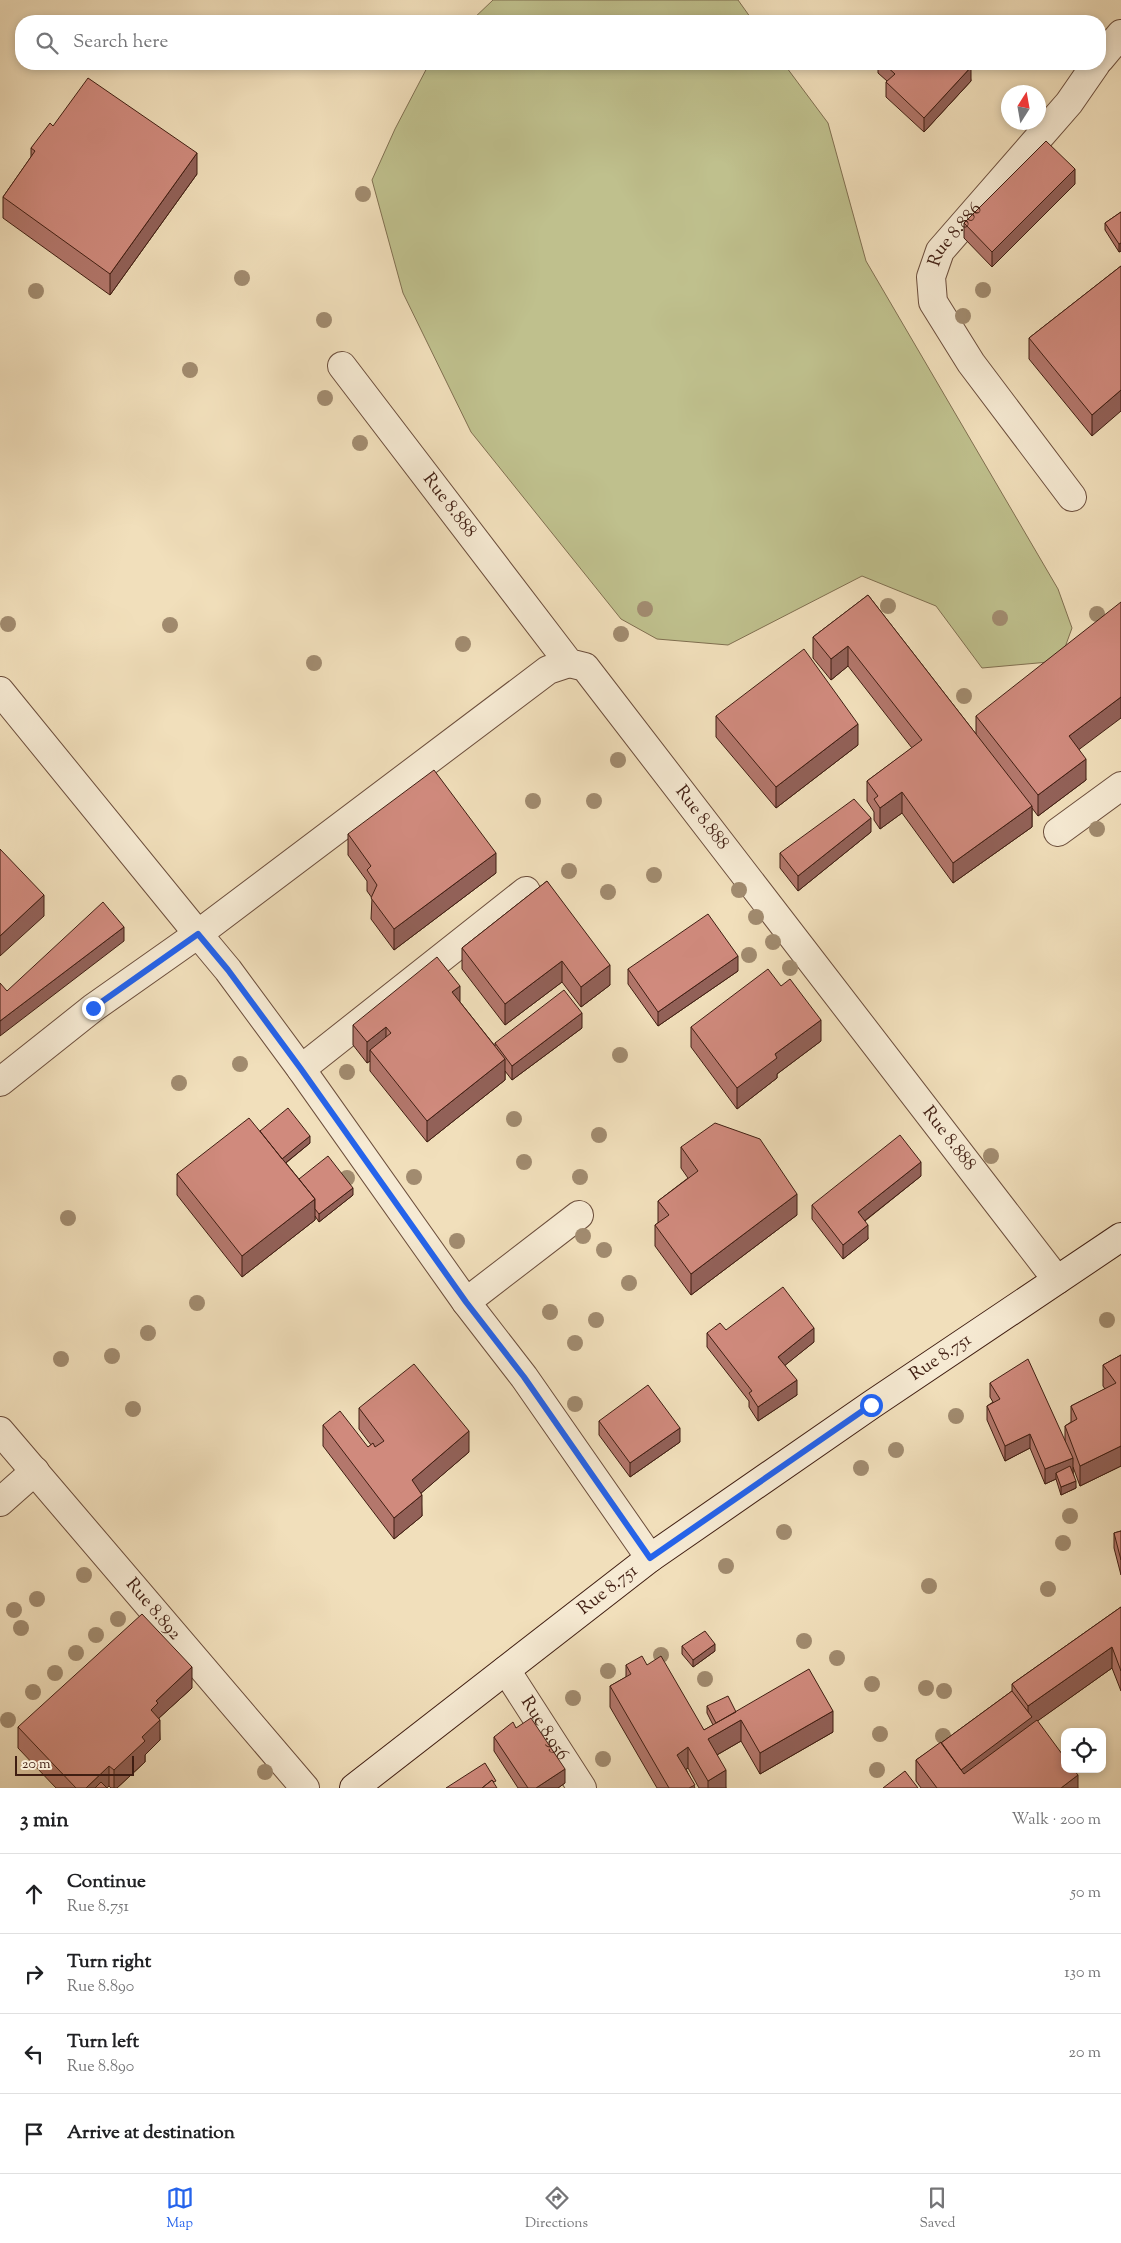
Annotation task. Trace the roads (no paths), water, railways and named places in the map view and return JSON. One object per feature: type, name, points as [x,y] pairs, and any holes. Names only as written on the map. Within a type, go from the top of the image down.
[{"type":"street","points":[[1106,52],[1121,34]]},
{"type":"street","name":"Rue 8.886","points":[[1072,498],[971,362],[933,302],[931,277],[940,251],[1069,103],[1092,70]]},
{"type":"street","name":"Rue 8.888","points":[[342,366],[569,663],[585,668],[1057,1280]]},
{"type":"street","points":[[0,1082],[93,1008],[198,934],[548,670],[569,663]]},
{"type":"street","points":[[0,691],[228,970],[301,1069],[466,1302],[524,1377],[650,1558]]},
{"type":"street","points":[[1058,832],[1121,786]]},
{"type":"street","points":[[301,1069],[526,891]]},
{"type":"street","points":[[466,1302],[579,1215]]},
{"type":"street","name":"Rue 8.751","points":[[354,1788],[650,1558],[871,1405],[1121,1237]]},
{"type":"street","name":"Rue 8.892","points":[[0,1431],[305,1788]]},
{"type":"street","points":[[0,1502],[34,1471]]},
{"type":"street","name":"Rue 8.956","points":[[506,1670],[582,1788]]}]
